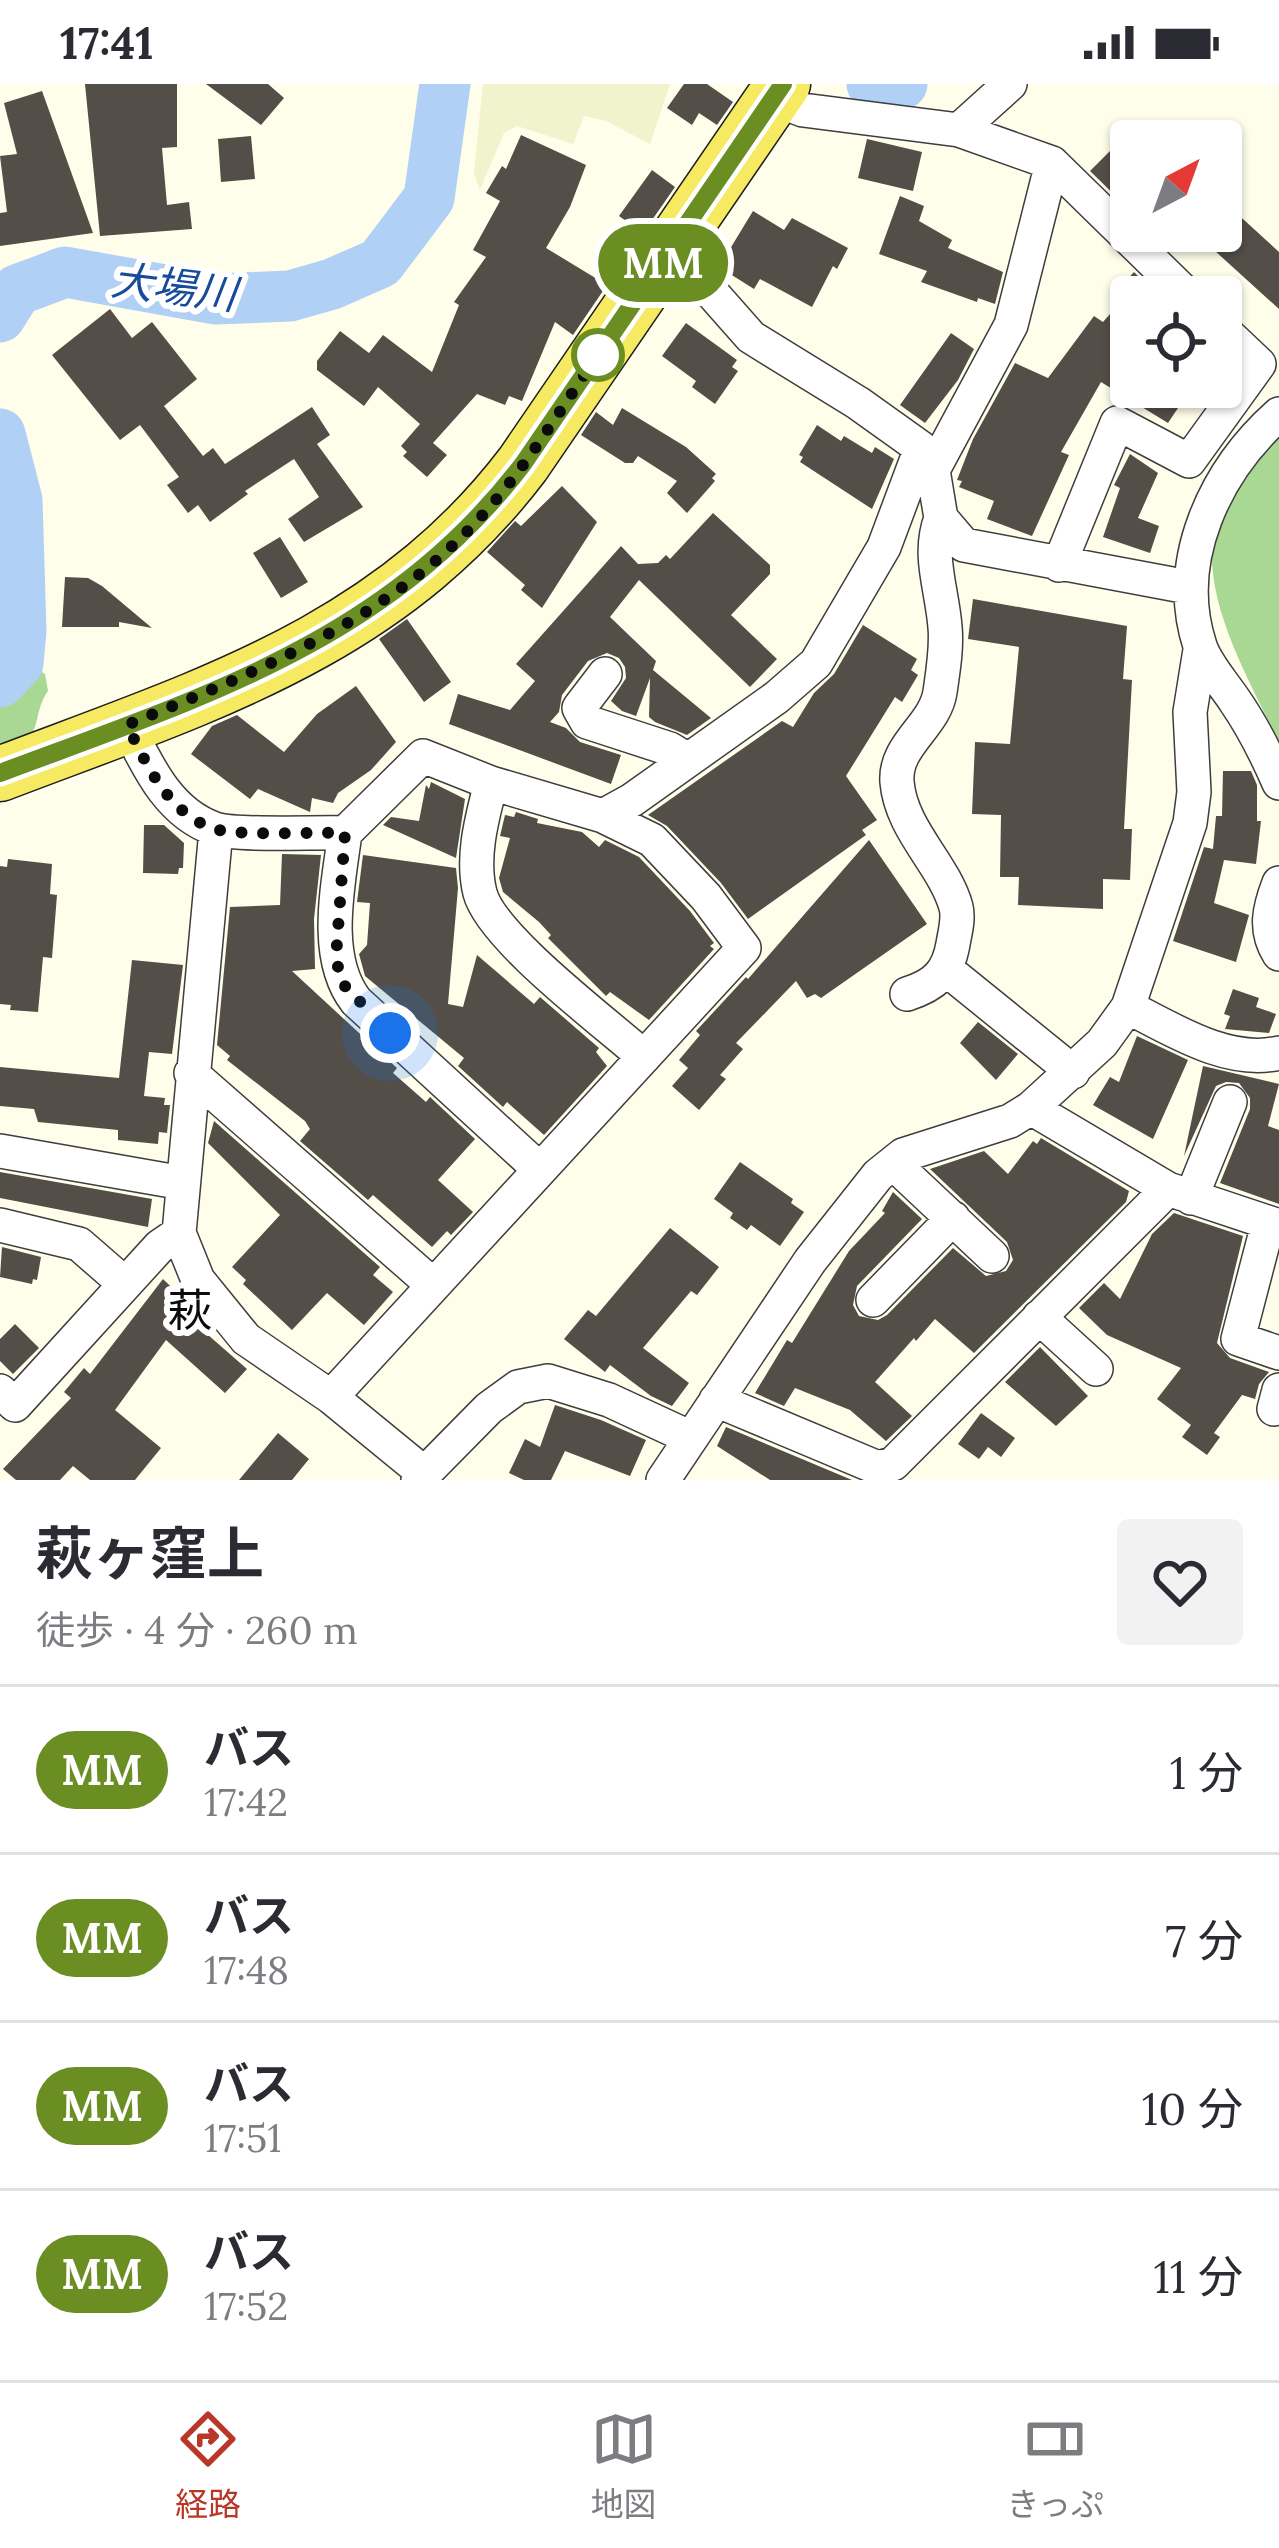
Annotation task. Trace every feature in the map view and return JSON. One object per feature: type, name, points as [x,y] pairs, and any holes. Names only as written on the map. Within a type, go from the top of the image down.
[{"type":"main road","points":[[0,774],[306,648],[356,620],[435,560],[501,493],[779,91]]},
{"type":"street","points":[[959,130],[1010,84]]},
{"type":"street","points":[[779,91],[803,110],[959,130],[1052,163],[1168,276]]},
{"type":"street","points":[[603,816],[777,697],[816,663],[884,548],[927,459],[1011,326],[1052,163]]},
{"type":"street","points":[[666,259],[713,294],[751,338],[858,403],[927,459],[941,518],[964,545],[1188,587]]},
{"type":"street","points":[[1189,461],[1269,358],[1242,341]]},
{"type":"street","points":[[216,830],[179,1233],[199,1280],[246,1340],[331,1397],[421,1477],[488,1408],[518,1387],[548,1381],[609,1400],[674,1466],[810,1261],[866,1187],[903,1156],[1010,1121],[1031,1108],[1102,1043],[1128,1007],[1190,823],[1194,792],[1190,712],[1200,650],[1188,587],[1202,530],[1223,481],[1279,414]]},
{"type":"street","points":[[1059,566],[1117,423],[1223,481]]},
{"type":"street","points":[[907,994],[925,988],[947,970],[957,922],[956,906],[919,841],[896,781],[905,750],[933,716],[940,695],[945,627],[934,537],[941,518]]},
{"type":"street","points":[[1200,650],[1259,737],[1279,782]]},
{"type":"street","points":[[605,674],[579,708],[580,716],[688,760]]},
{"type":"street","points":[[127,725],[160,787],[180,808],[216,830],[345,833]]},
{"type":"street","points":[[331,1397],[744,948],[706,896],[652,840],[603,816],[491,783],[423,756],[345,833],[336,957],[341,982],[538,1168]]},
{"type":"street","points":[[491,783],[480,826],[477,872],[489,915],[644,1058]]},
{"type":"street","points":[[1279,884],[1269,934],[1279,954]]},
{"type":"street","points":[[947,970],[1072,1072]]},
{"type":"street","points":[[1128,1007],[1234,1054],[1250,1058],[1279,1053]]},
{"type":"street","points":[[191,1073],[433,1285]]},
{"type":"street","points":[[716,1400],[885,1468],[893,1464],[1039,1317],[1179,1194],[1230,1102]]},
{"type":"street","points":[[1031,1108],[1179,1194],[1273,1225],[1238,1339],[1279,1353]]},
{"type":"street","points":[[0,1151],[183,1183]]},
{"type":"street","points":[[893,1163],[992,1256]]},
{"type":"street","points":[[873,1300],[953,1218]]},
{"type":"street","points":[[0,1225],[80,1244],[125,1284]]},
{"type":"street","points":[[0,1391],[15,1405],[160,1246],[179,1233]]},
{"type":"street","points":[[1039,1317],[1096,1370]]},
{"type":"green space","points":[[483,84],[670,84],[650,144],[606,121],[584,116],[573,144],[517,126],[504,133],[480,190],[474,173]]},
{"type":"green space","points":[[1279,437],[1279,743],[1222,615],[1212,548],[1217,514],[1232,482]]},
{"type":"green space","points":[[32,665],[45,674],[48,691],[35,727],[25,740],[0,745],[0,692],[16,682],[22,668]]},
{"type":"building","points":[[85,84],[177,84],[177,147],[162,148],[167,205],[189,202],[192,229],[100,236]]},
{"type":"building","points":[[206,84],[268,84],[284,98],[261,125]]},
{"type":"building","points":[[684,84],[707,84],[733,102],[717,125],[699,113],[692,125],[667,108]]},
{"type":"building","points":[[42,91],[93,233],[0,246],[0,213],[7,212],[0,156],[17,154],[4,103]]},
{"type":"building","points":[[521,135],[586,165],[570,207],[546,248],[607,285],[573,335],[555,322],[522,401],[509,396],[505,405],[477,394],[433,443],[447,455],[427,477],[403,456],[407,452],[401,446],[420,424],[378,387],[364,406],[317,370],[317,361],[340,331],[369,353],[383,335],[432,372],[459,305],[454,302],[486,257],[473,250],[500,201],[486,193],[502,166],[506,169]]},
{"type":"building","points":[[251,136],[255,179],[221,182],[218,139]]},
{"type":"building","points":[[867,139],[922,152],[913,191],[858,178]]},
{"type":"building","points":[[1110,151],[1110,191],[1090,171]]},
{"type":"building","points":[[652,170],[675,187],[643,233],[619,216]]},
{"type":"building","points":[[900,196],[924,206],[919,221],[952,240],[948,248],[1003,272],[995,304],[921,282],[927,271],[879,254]]},
{"type":"building","points":[[753,211],[784,230],[792,218],[848,248],[812,307],[760,279],[754,289],[719,267]]},
{"type":"building","points":[[1242,218],[1279,252],[1279,309],[1216,252],[1242,252]]},
{"type":"building","points":[[110,309],[132,338],[152,322],[197,379],[164,406],[203,456],[213,448],[225,464],[312,407],[330,435],[317,444],[363,507],[304,542],[288,519],[319,497],[294,459],[245,491],[248,494],[210,522],[198,505],[188,513],[167,485],[179,477],[140,425],[120,440],[52,355]]},
{"type":"building","points":[[1110,314],[1110,388],[1101,382],[1061,452],[1069,455],[1032,536],[987,519],[994,501],[959,487],[962,481],[957,480],[973,439],[1015,363],[1048,378],[1094,316],[1103,322]]},
{"type":"building","points":[[686,323],[737,360],[732,367],[738,371],[715,404],[692,387],[696,381],[662,356]]},
{"type":"building","points":[[951,333],[974,349],[958,380],[925,423],[900,405]]},
{"type":"building","points":[[622,408],[686,447],[716,474],[687,513],[667,493],[677,481],[638,456],[633,463],[625,463],[581,435],[596,412],[613,425]]},
{"type":"building","points":[[1143,408],[1178,408],[1168,423]]},
{"type":"building","points":[[817,425],[841,441],[844,436],[872,453],[875,447],[894,459],[872,509],[800,462],[803,457],[799,455]]},
{"type":"building","points":[[1130,454],[1158,473],[1138,518],[1159,526],[1150,553],[1103,537],[1120,488],[1114,485]]},
{"type":"building","points":[[562,486],[597,522],[542,608],[521,590],[525,585],[487,552],[515,521],[521,526]]},
{"type":"building","points":[[713,513],[770,565],[770,574],[731,615],[777,659],[750,687],[639,580],[610,617],[656,661],[653,670],[711,718],[687,735],[655,722],[649,717],[650,678],[636,716],[622,711],[611,701],[626,678],[625,667],[607,653],[588,661],[562,695],[559,712],[550,722],[566,728],[580,742],[621,755],[611,784],[449,724],[458,694],[510,710],[535,681],[516,664],[621,546],[638,564],[658,563],[666,555],[670,559]]},
{"type":"building","points":[[280,537],[308,582],[281,598],[253,553]]},
{"type":"building","points":[[65,577],[88,578],[102,586],[152,628],[119,622],[119,627],[62,627]]},
{"type":"building","points":[[973,599],[1127,626],[1123,679],[1132,680],[1124,829],[1132,829],[1130,880],[1103,879],[1103,909],[1018,905],[1019,877],[1000,877],[1001,815],[972,814],[975,742],[1010,744],[1019,647],[968,639]]},
{"type":"building","points":[[407,619],[451,682],[424,702],[379,639]]},
{"type":"building","points":[[863,625],[917,659],[911,670],[918,675],[902,702],[895,697],[846,776],[877,820],[862,830],[866,835],[748,919],[667,826],[648,815],[782,721],[793,727],[814,693],[834,674]]},
{"type":"building","points":[[356,686],[396,742],[371,770],[338,793],[333,803],[312,798],[310,812],[258,789],[250,799],[191,754],[212,726],[237,715],[284,752],[317,714]]},
{"type":"building","points":[[1223,771],[1251,771],[1257,785],[1257,821],[1261,821],[1256,864],[1224,860],[1214,903],[1249,915],[1236,962],[1173,941],[1204,847],[1213,849],[1216,816],[1222,816]]},
{"type":"building","points":[[431,782],[465,799],[456,858],[383,825],[391,817],[419,821],[426,785],[429,789]]},
{"type":"building","points":[[516,812],[538,819],[537,823],[582,832],[599,847],[605,840],[639,857],[714,943],[710,946],[714,949],[649,1020],[610,992],[606,996],[548,938],[551,935],[539,922],[503,892],[499,878],[510,838],[500,836],[505,815],[514,817]]},
{"type":"building","points":[[144,825],[164,825],[184,843],[183,868],[178,874],[143,873]]},
{"type":"building","points":[[869,840],[927,924],[821,998],[815,994],[807,998],[796,981],[736,1043],[743,1049],[720,1075],[726,1079],[699,1110],[672,1086],[688,1068],[679,1060],[700,1035],[696,1031],[748,979]]},
{"type":"building","points":[[282,854],[321,855],[314,919],[315,969],[292,971],[397,1068],[393,1073],[426,1102],[430,1097],[475,1139],[438,1180],[473,1212],[432,1247],[373,1195],[368,1200],[300,1141],[310,1129],[305,1121],[227,1060],[230,1056],[217,1045],[230,907],[280,905]]},
{"type":"building","points":[[363,855],[456,868],[448,1004],[463,1007],[477,955],[534,1004],[540,997],[599,1048],[596,1052],[607,1066],[544,1135],[507,1102],[503,1107],[458,1066],[464,1058],[365,976],[359,954],[367,945],[370,903],[357,902]]},
{"type":"building","points":[[8,859],[52,864],[50,894],[57,895],[52,958],[43,957],[38,1012],[10,1010],[11,1005],[0,1004],[0,866],[7,867]]},
{"type":"building","points":[[132,960],[183,965],[172,1054],[149,1052],[144,1096],[165,1098],[164,1105],[170,1105],[167,1133],[159,1132],[158,1144],[118,1140],[118,1130],[38,1122],[34,1109],[0,1106],[0,1067],[119,1078]]},
{"type":"building","points":[[1233,989],[1259,998],[1256,1007],[1276,1014],[1269,1033],[1225,1029],[1230,1016],[1224,1014]]},
{"type":"building","points":[[978,1022],[1018,1054],[996,1080],[960,1043]]},
{"type":"building","points":[[1137,1036],[1188,1060],[1153,1139],[1093,1105],[1110,1077],[1119,1082]]},
{"type":"building","points":[[1203,1066],[1279,1084],[1268,1126],[1279,1130],[1279,1204],[1220,1183],[1250,1109],[1250,1098],[1239,1083],[1216,1086],[1184,1156]]},
{"type":"building","points":[[214,1121],[380,1267],[373,1275],[393,1292],[364,1325],[327,1293],[292,1330],[243,1284],[246,1280],[232,1267],[280,1215],[208,1143]]},
{"type":"building","points":[[1041,1138],[1129,1191],[1126,1202],[974,1353],[935,1319],[916,1341],[914,1338],[875,1382],[912,1416],[886,1441],[850,1410],[795,1388],[784,1406],[755,1393],[849,1251],[885,1213],[893,1192],[922,1219],[857,1286],[853,1305],[859,1316],[878,1320],[887,1315],[953,1248],[986,1276],[1006,1271],[1013,1260],[1007,1242],[930,1169],[984,1151],[1008,1174],[1033,1141],[1037,1144]]},
{"type":"building","points":[[740,1162],[804,1212],[780,1246],[751,1225],[747,1230],[730,1218],[733,1213],[714,1199]]},
{"type":"building","points":[[0,1172],[152,1199],[148,1227],[0,1198]]},
{"type":"building","points":[[1174,1213],[1243,1236],[1217,1343],[1230,1358],[1269,1372],[1255,1399],[1242,1395],[1214,1433],[1220,1437],[1207,1455],[1182,1437],[1191,1425],[1157,1399],[1181,1368],[1107,1335],[1079,1308],[1104,1283],[1120,1299],[1152,1234]]},
{"type":"building","points":[[670,1228],[719,1267],[697,1295],[691,1291],[643,1348],[689,1383],[672,1406],[610,1365],[605,1372],[564,1339],[588,1310],[596,1316]]},
{"type":"building","points":[[2,1247],[41,1257],[37,1280],[32,1284],[0,1277]]},
{"type":"building","points":[[163,1279],[197,1312],[191,1320],[247,1369],[225,1393],[166,1340],[115,1410],[161,1448],[135,1480],[90,1480],[73,1466],[60,1480],[16,1480],[3,1469],[71,1398],[64,1392],[84,1368],[90,1374]]},
{"type":"building","points":[[15,1324],[39,1348],[13,1374],[0,1361],[0,1339]]},
{"type":"building","points":[[1040,1347],[1088,1396],[1056,1426],[1005,1382]]},
{"type":"building","points":[[555,1405],[646,1440],[630,1476],[565,1451],[551,1480],[524,1480],[509,1473],[525,1439],[540,1447]]},
{"type":"building","points":[[981,1413],[1015,1438],[1001,1457],[988,1447],[979,1459],[958,1444]]},
{"type":"building","points":[[726,1427],[852,1480],[770,1480],[717,1446]]},
{"type":"building","points":[[278,1433],[309,1459],[292,1480],[239,1480]]},
{"type":"waterway","name":"大場川","points":[[0,317],[17,290],[65,272],[215,299],[290,296],[380,263],[429,198],[445,84]]},
{"type":"waterway","name":"大場川","points":[[872,84],[883,90],[902,84]]},
{"type":"waterway","name":"大場川","points":[[0,434],[17,500],[21,631],[18,663],[0,682]]},
{"type":"bus line","name":"MM","points":[[0,773],[306,648],[356,620],[435,560],[478,520],[523,464],[783,84]]},
{"type":"district","name":"萩","points":[[190,1309]]},
{"type":"route","points":[[390,1033],[341,982],[336,957],[345,833],[216,830],[180,808],[160,787],[127,725],[306,648],[398,591],[478,520],[598,355]]}]
